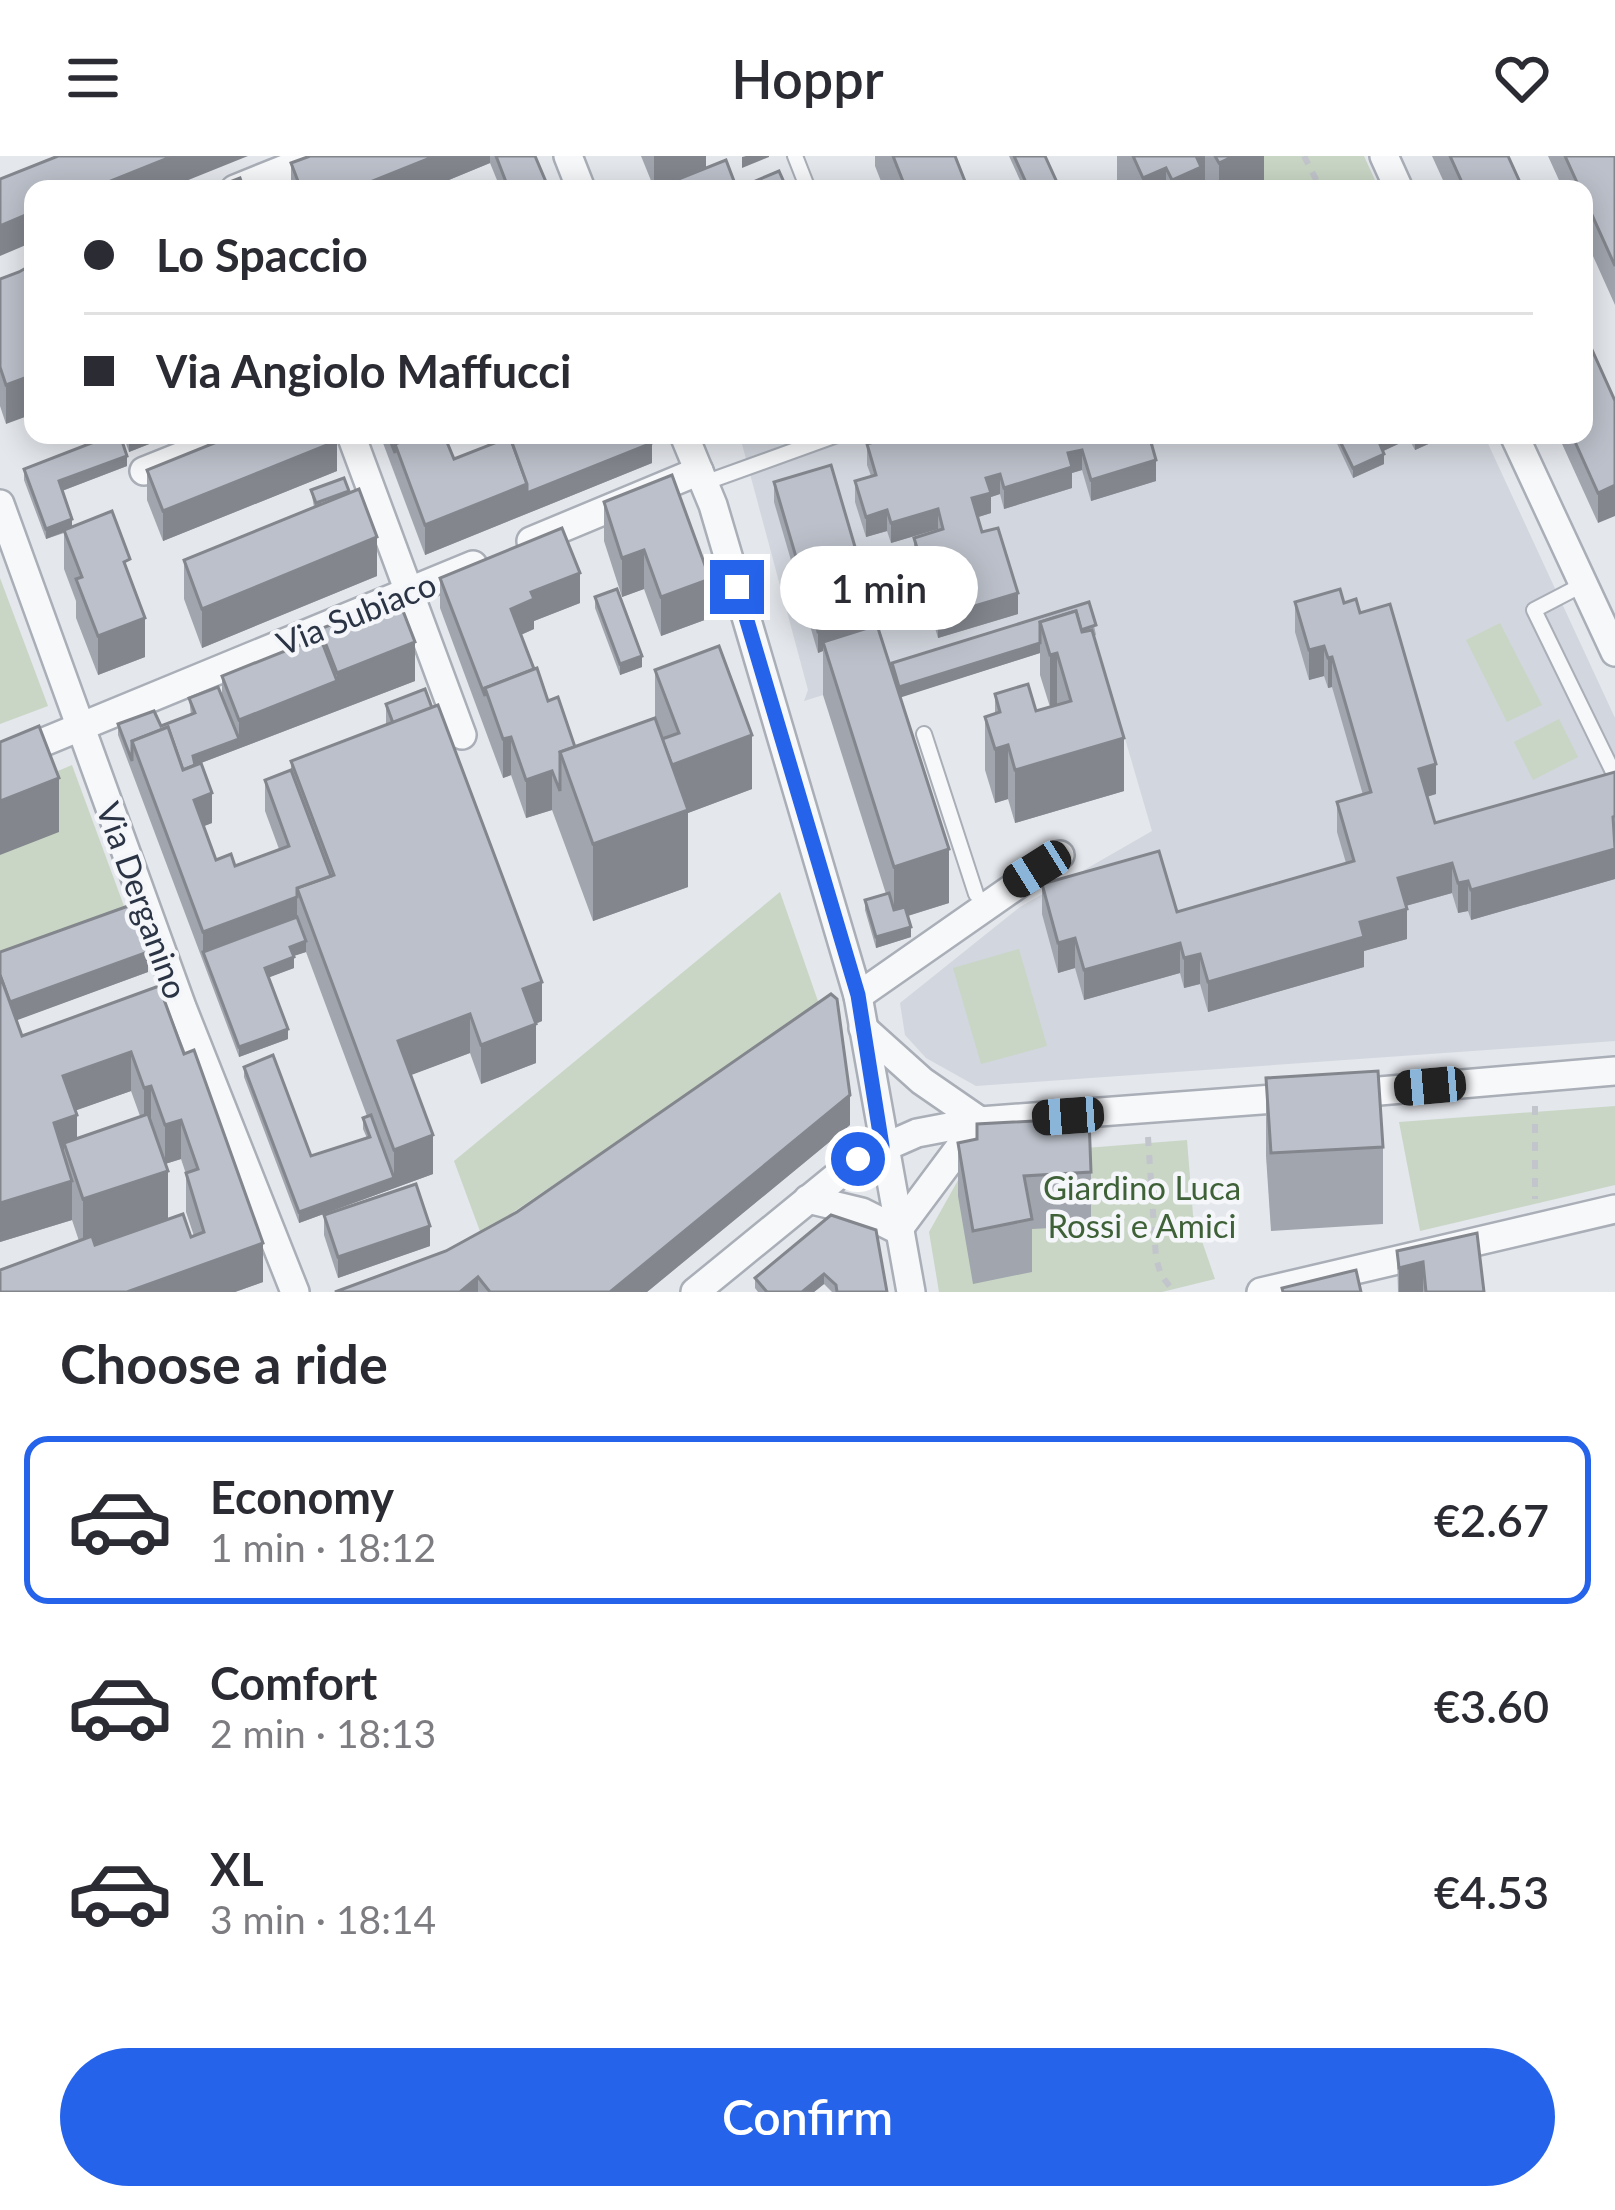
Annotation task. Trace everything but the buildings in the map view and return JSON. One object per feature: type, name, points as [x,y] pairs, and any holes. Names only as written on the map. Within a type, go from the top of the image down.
[{"type":"street","points":[[263,180],[317,156]]},
{"type":"street","points":[[144,471],[212,444]]},
{"type":"street","points":[[353,444],[368,509],[410,591],[462,735]]},
{"type":"street","points":[[688,444],[702,477],[858,995],[910,1292]]},
{"type":"street","points":[[1518,444],[1615,650]]},
{"type":"street","name":"Via Subiaco","points":[[0,760],[702,477]]},
{"type":"street","name":"Via Derganino","points":[[0,504],[182,1007],[295,1292]]},
{"type":"street","points":[[858,995],[1060,854]]},
{"type":"street","points":[[150,1018],[182,1007]]},
{"type":"street","points":[[863,1028],[922,1081],[980,1121]]},
{"type":"street","points":[[695,1292],[858,1159],[916,1133],[980,1121],[1615,1071]]},
{"type":"street","points":[[898,1230],[980,1121]]},
{"type":"street","points":[[808,1199],[862,1212],[898,1230]]},
{"type":"street","points":[[1261,1292],[1615,1209]]},
{"type":"lane","points":[[702,477],[808,444]]},
{"type":"lane","points":[[1584,584],[1534,610],[1615,779],[1593,787]]},
{"type":"lane","points":[[924,734],[976,894]]},
{"type":"path","points":[[1534,1106],[1535,1207]]},
{"type":"path","points":[[1148,1137],[1156,1258],[1174,1292]]},
{"type":"shaded area","points":[[742,444],[1488,444],[1615,718],[1615,1041],[976,1086],[926,1058],[905,1035],[900,1003],[1020,907],[1152,831],[1088,612],[804,701],[808,690]]},
{"type":"green space","points":[[1239,156],[1364,156],[1375,180],[1250,180]]},
{"type":"green space","points":[[0,578],[48,706],[0,724]]},
{"type":"green space","points":[[1500,623],[1542,705],[1507,722],[1466,640]]},
{"type":"green space","points":[[1559,719],[1578,757],[1533,780],[1514,742]]},
{"type":"green space","points":[[72,765],[131,925],[0,973],[0,855],[39,779]]},
{"type":"green space","points":[[780,892],[819,1004],[481,1234],[454,1161]]},
{"type":"green space","points":[[1019,949],[1047,1046],[981,1064],[953,968]]},
{"type":"green space","points":[[1615,1106],[1615,1185],[1420,1231],[1399,1122]]},
{"type":"green space","name":"Giardino Luca Rossi e Amici","points":[[1187,1140],[1193,1215],[1215,1279],[1162,1292],[939,1292],[929,1232],[971,1157]]},
{"type":"route","points":[[737,587],[858,995],[882,1146],[858,1159]]}]
